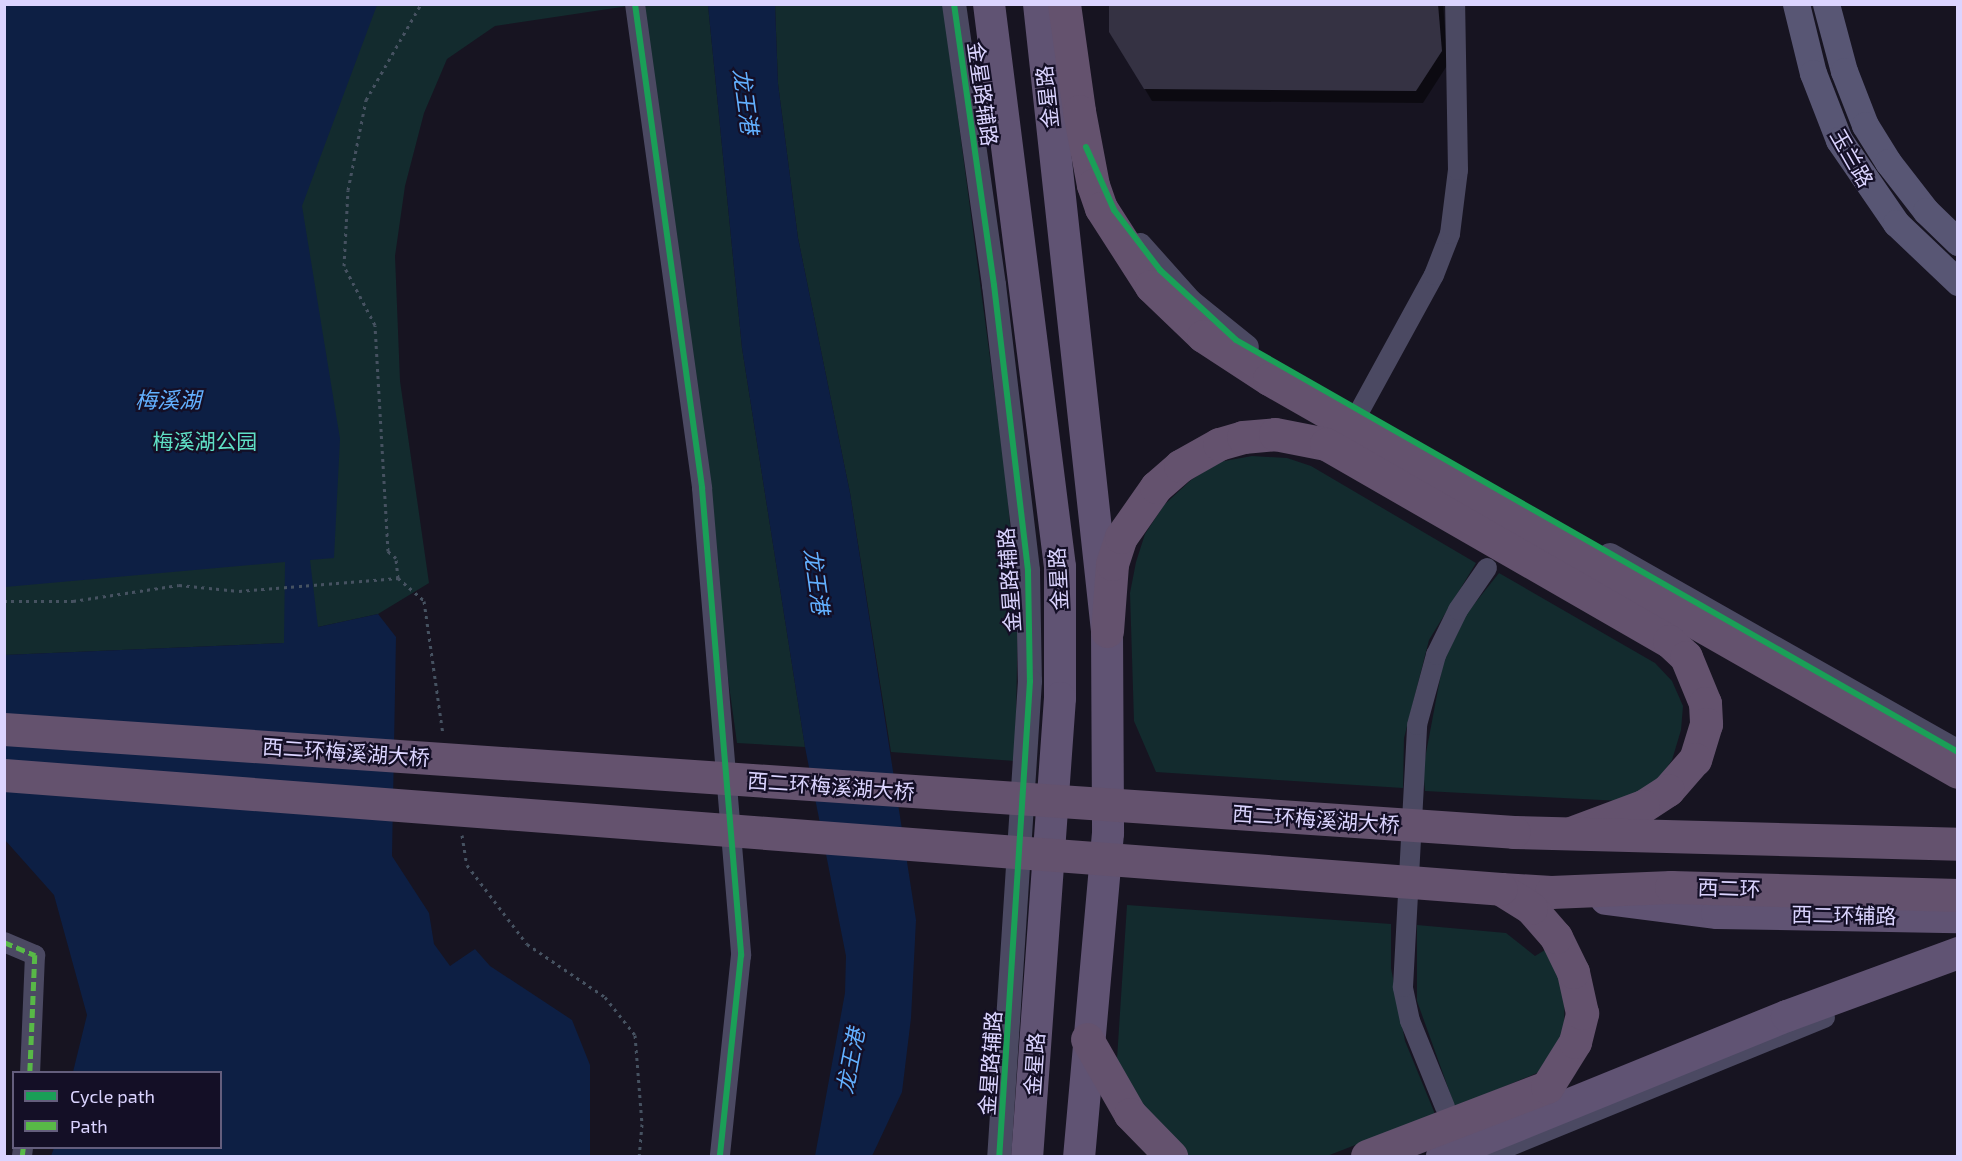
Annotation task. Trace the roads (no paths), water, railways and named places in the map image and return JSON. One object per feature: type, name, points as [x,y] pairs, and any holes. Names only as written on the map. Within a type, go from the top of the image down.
[{"type":"highway","points":[[1064,4],[1086,147],[1101,208],[1126,252],[1171,305],[1230,356],[1958,771]]},
{"type":"highway","points":[[1107,632],[1112,564],[1121,537],[1156,487],[1180,466],[1219,444],[1243,437],[1275,434],[1326,444],[1669,641],[1686,657],[1705,703],[1706,724],[1695,759],[1668,790],[1643,806],[1573,832]]},
{"type":"highway","name":"西二环梅溪湖大桥","points":[[4,729],[1513,832],[1573,832]]},
{"type":"highway","points":[[4,775],[1501,889],[1531,908],[1556,937],[1573,972],[1582,1012],[1575,1042],[1547,1087],[1366,1156]]},
{"type":"highway","points":[[1573,832],[1958,844]]},
{"type":"highway","name":"西二环","points":[[1501,889],[1551,892],[1671,887],[1958,895]]},
{"type":"highway","points":[[1087,1039],[1130,1114],[1171,1156]]},
{"type":"main road","name":"金星路","points":[[989,4],[1060,567],[1060,698],[1027,1156]]},
{"type":"main road","name":"金星路","points":[[1039,4],[1107,632],[1108,833],[1087,1039],[1078,1156]]},
{"type":"main road","name":"玉兰路","points":[[1796,4],[1813,73],[1839,140],[1896,223],[1958,282]]},
{"type":"main road","name":"玉兰路","points":[[1826,4],[1844,70],[1865,125],[1920,203],[1958,242]]},
{"type":"main road","name":"西二环辅路","points":[[1551,892],[1717,913],[1958,917]]},
{"type":"main road","points":[[1442,1156],[1787,1016],[1958,953]]},
{"type":"street","points":[[634,4],[702,488],[741,955],[720,1156]]},
{"type":"street","name":"金星路辅路","points":[[954,4],[994,285],[1028,571],[1030,681],[999,1156]]},
{"type":"street","points":[[1359,412],[1434,275],[1450,234],[1458,170],[1455,4]]},
{"type":"street","points":[[1086,147],[1114,210],[1160,270],[1190,301],[1254,352],[1359,412],[1522,514],[1958,752]]},
{"type":"street","points":[[1445,1107],[1410,1021],[1403,987],[1417,725],[1436,655],[1458,610],[1487,568]]},
{"type":"street","points":[[4,942],[35,956],[30,1071]]},
{"type":"street","points":[[1486,1156],[1958,964]]},
{"type":"water","name":"梅溪湖","points":[[5,5],[377,5],[302,206],[340,439],[334,558],[310,560],[318,627],[378,614],[396,637],[392,856],[429,913],[434,944],[450,966],[475,949],[490,966],[572,1020],[590,1065],[590,1156],[51,1156],[54,1149],[222,1149],[222,1071],[73,1071],[87,1015],[54,895],[5,840],[4,655],[284,643],[285,562],[5,587]]},
{"type":"water","name":"龙王港","points":[[708,5],[775,5],[778,84],[798,238],[850,493],[916,920],[911,1018],[902,1092],[872,1156],[815,1156],[845,993],[846,956],[805,747],[742,348]]},
{"type":"park label","name":"梅溪湖公园","points":[[205,441]]}]
